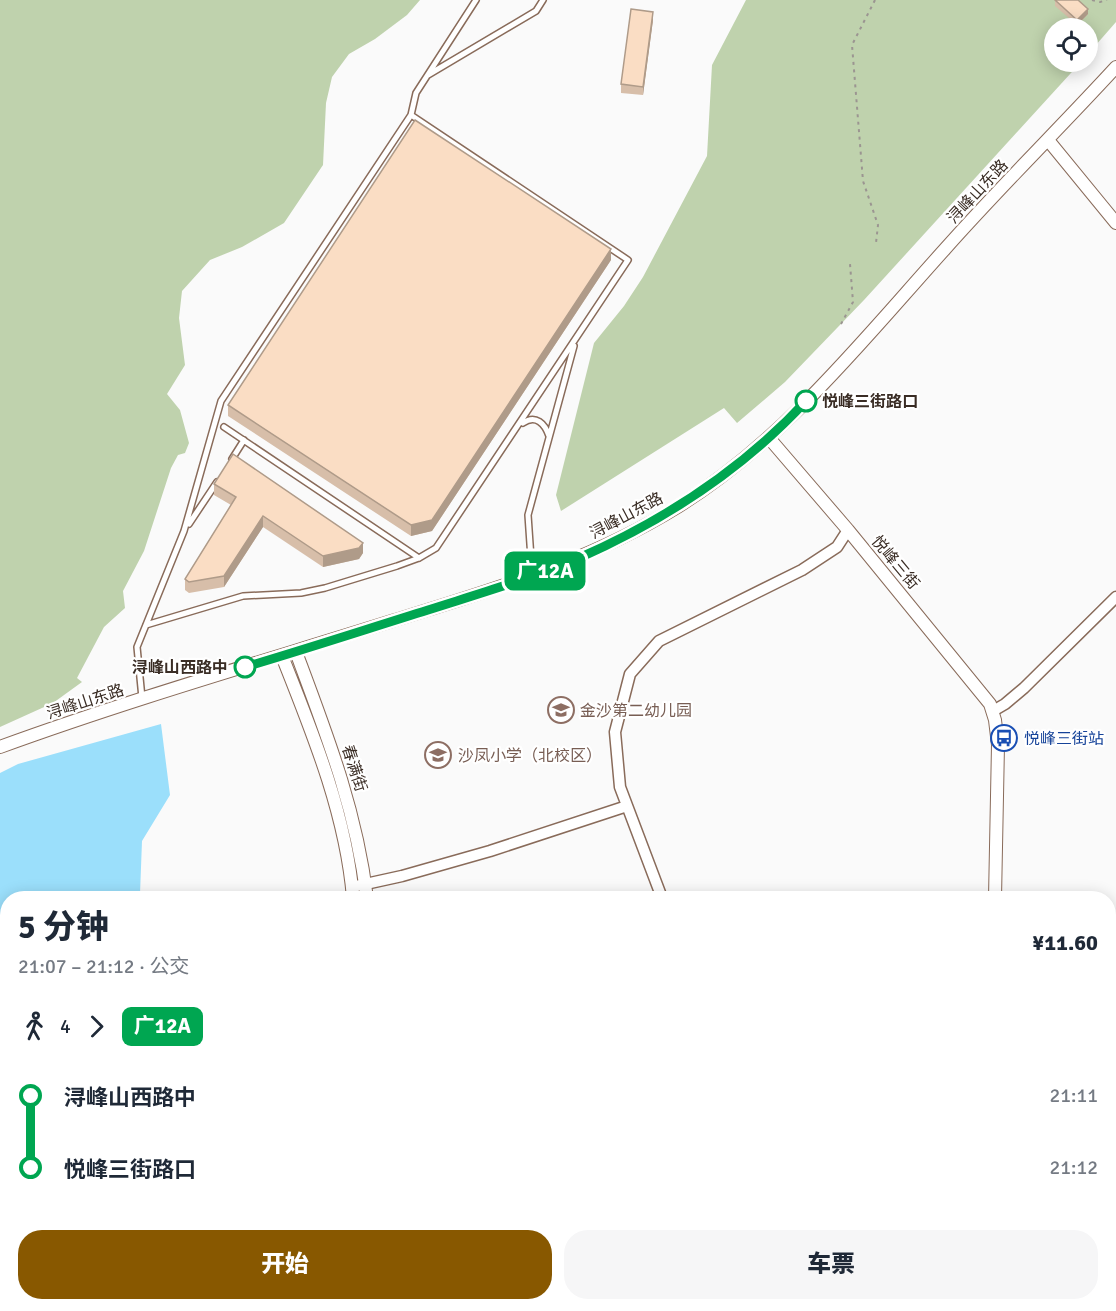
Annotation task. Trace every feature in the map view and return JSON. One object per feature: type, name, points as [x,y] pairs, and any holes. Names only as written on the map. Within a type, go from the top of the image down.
[{"type":"street","name":"浔峰山东路","points":[[0,747],[142,699],[532,576],[602,547],[660,517],[719,478],[769,438],[832,375],[952,241],[1116,67]]},
{"type":"street","points":[[1048,140],[1116,223]]},
{"type":"street","name":"悦峰三街","points":[[769,438],[944,645],[990,704],[997,731],[998,763],[995,891]]},
{"type":"street","points":[[659,891],[620,787],[615,732],[630,674],[659,641],[802,570],[837,547],[848,530]]},
{"type":"street","points":[[993,711],[1019,693],[1116,597]]},
{"type":"street","name":"春满街","points":[[296,652],[349,801],[366,891]]},
{"type":"street","name":"春满街","points":[[282,656],[312,732],[332,793],[341,827],[353,891]]},
{"type":"street","points":[[356,891],[366,885],[490,851],[627,806]]},
{"type":"lane","points":[[142,699],[137,647],[184,531],[220,401],[411,115],[416,93],[476,0]]},
{"type":"lane","points":[[428,75],[536,11],[542,0]]},
{"type":"lane","points":[[146,626],[243,597],[301,593],[326,588],[419,558],[436,548],[628,260],[411,115]]},
{"type":"lane","points":[[532,576],[528,515],[576,339]]},
{"type":"lane","points":[[517,428],[527,420],[541,421],[549,437]]},
{"type":"lane","points":[[224,427],[419,558]]},
{"type":"lane","points":[[226,468],[244,440]]},
{"type":"lane","points":[[184,531],[220,477]]},
{"type":"path","points":[[874,0],[852,45],[863,181],[878,225],[876,243]]},
{"type":"path","points":[[1092,0],[1100,2],[1107,0]]},
{"type":"path","points":[[841,324],[854,302],[850,264]]},
{"type":"green space","points":[[0,0],[420,0],[407,15],[375,39],[349,54],[332,77],[326,103],[323,165],[284,223],[242,247],[210,260],[182,291],[179,318],[185,365],[167,394],[180,410],[189,443],[185,453],[178,455],[171,468],[144,551],[123,591],[125,608],[104,627],[77,678],[82,682],[53,703],[0,727]]},
{"type":"green space","points":[[746,0],[1116,0],[1116,22],[1098,43],[1098,18],[1044,18],[1044,72],[1072,72],[864,300],[785,382],[737,423],[724,408],[561,511],[556,495],[594,343],[624,306],[643,277],[707,156],[712,65]]},
{"type":"water","points":[[161,724],[170,795],[142,841],[140,891],[0,891],[0,773],[18,764]]},
{"type":"building","points":[[1055,0],[1078,0],[1088,9],[1079,18],[1075,18]]},
{"type":"building","points":[[631,9],[653,12],[643,87],[621,84]]},
{"type":"building","points":[[415,120],[611,249],[432,520],[411,525],[228,405]]},
{"type":"building","points":[[233,454],[363,543],[359,548],[323,556],[263,516],[224,576],[189,582],[185,579],[236,497],[214,484]]},
{"type":"bus line","name":"广12A","points":[[245,667],[532,576],[620,539],[682,504],[719,478],[769,438],[806,401]]},
{"type":"place","name":"悦峰三街路口","points":[[806,401]]},
{"type":"place","name":"浔峰山西路中","points":[[245,667]]},
{"type":"place","name":"金沙第二幼儿园","points":[[561,710]]},
{"type":"place","name":"悦峰三街站","points":[[1004,738]]},
{"type":"place","name":"沙凤小学（北校区）","points":[[438,755]]}]
